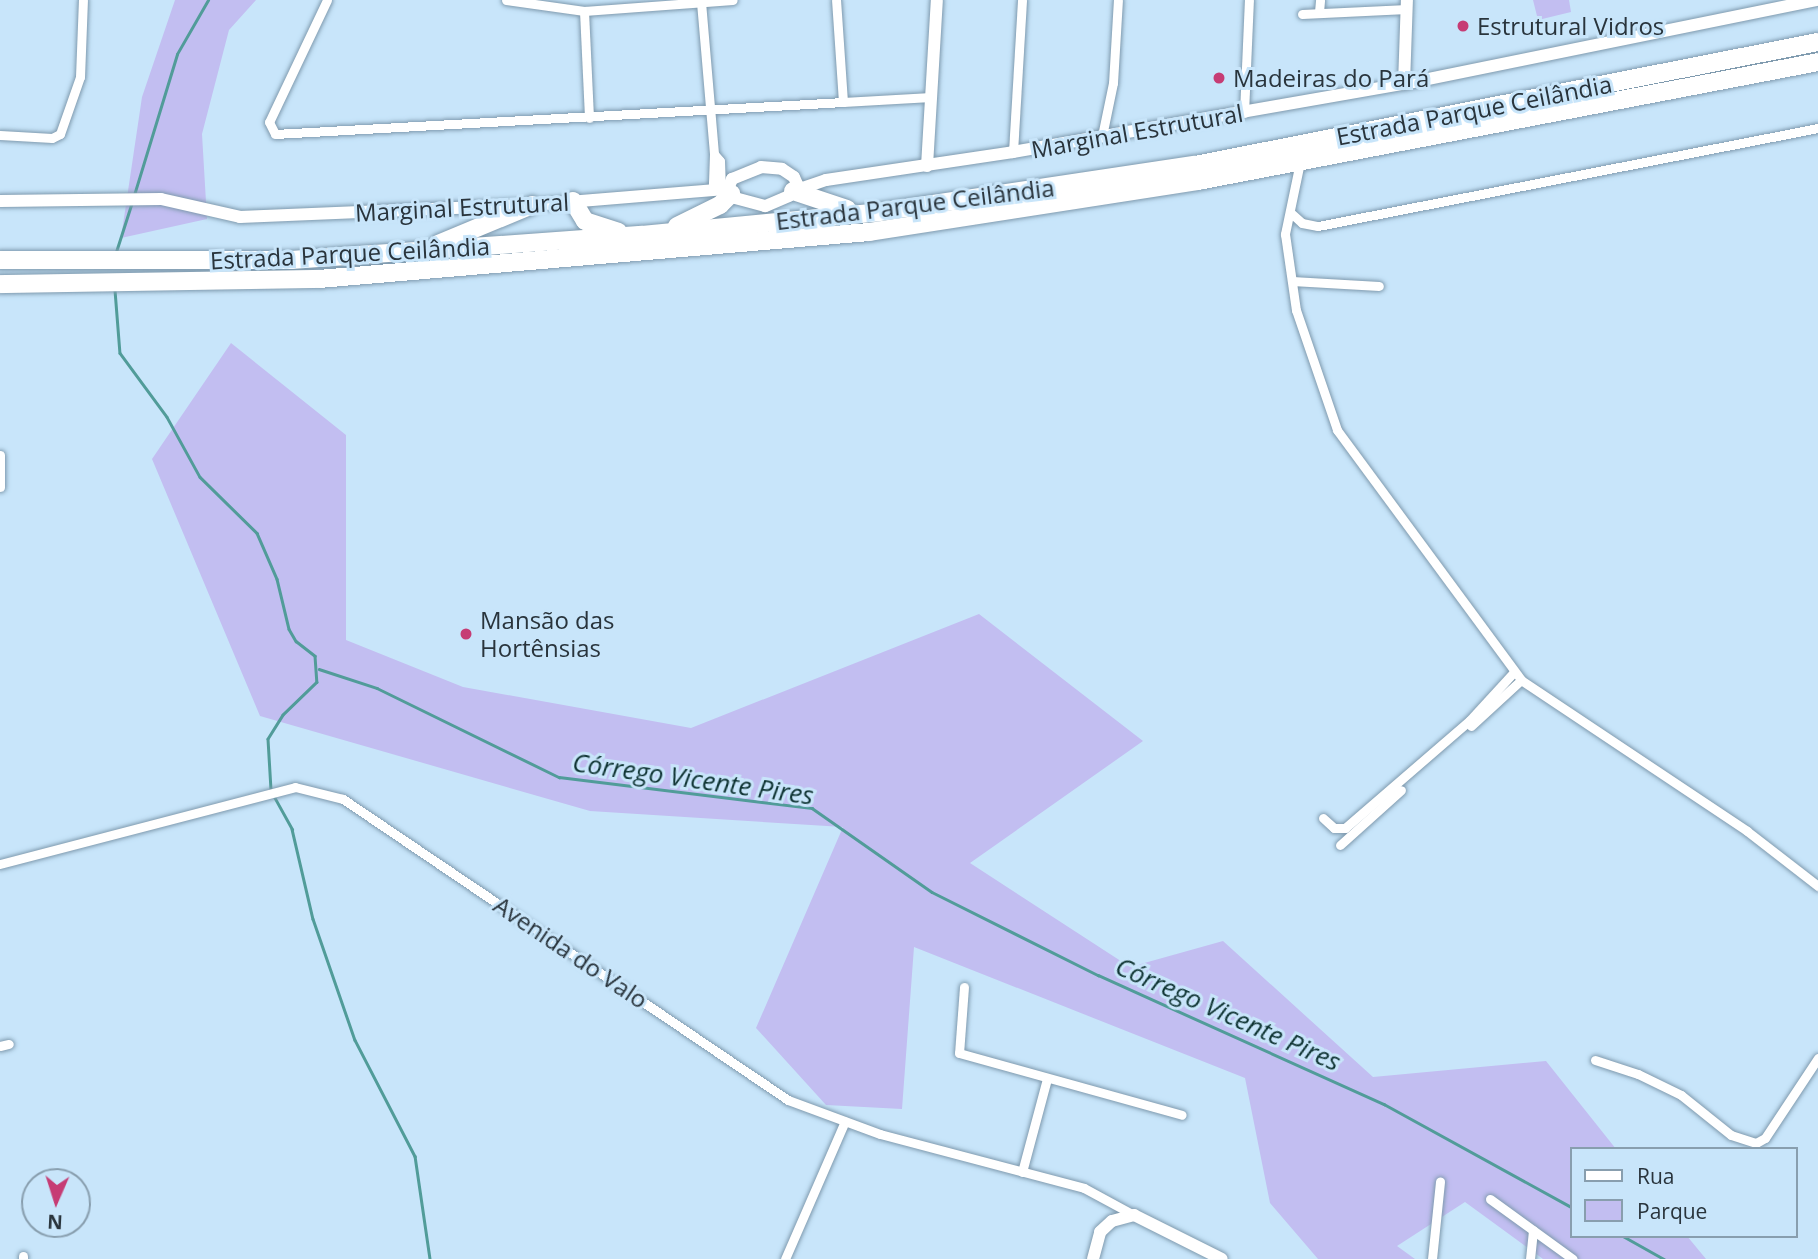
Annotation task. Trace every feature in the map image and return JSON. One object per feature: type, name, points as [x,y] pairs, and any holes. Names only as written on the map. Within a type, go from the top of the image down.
[{"type":"highway","name":"Estrada Parque Ceilândia","points":[[0,260],[291,260],[650,234],[864,213],[1195,164],[1818,42]]},
{"type":"highway","name":"Estrada Parque Ceilândia","points":[[0,284],[371,275],[869,232],[1300,162],[1818,62]]},
{"type":"highway","points":[[794,186],[864,213]]},
{"type":"highway","points":[[573,201],[585,221],[606,231],[650,234],[706,214],[723,190]]},
{"type":"highway","points":[[418,251],[532,205]]},
{"type":"main road","points":[[927,166],[937,0]]},
{"type":"main road","name":"Marginal Estrutural","points":[[0,201],[161,199],[240,217],[532,205],[723,190],[737,175],[761,167],[782,169],[794,186],[1013,152],[1404,84],[1818,0]]},
{"type":"main road","points":[[1404,84],[1407,4]]},
{"type":"main road","points":[[723,190],[742,202],[765,206],[794,186]]},
{"type":"main road","points":[[1093,1259],[1100,1232],[1112,1221],[1134,1215],[1222,1259]]},
{"type":"street","points":[[0,135],[52,138],[60,134],[80,77],[83,0]]},
{"type":"street","points":[[327,0],[269,122],[275,134],[932,97]]},
{"type":"street","points":[[506,0],[584,11],[733,0]]},
{"type":"street","points":[[836,0],[843,102]]},
{"type":"street","points":[[1013,152],[1021,0]]},
{"type":"street","points":[[1102,136],[1114,83],[1118,0]]},
{"type":"street","points":[[1244,113],[1250,0]]},
{"type":"street","points":[[1319,12],[1320,0]]},
{"type":"street","points":[[701,2],[714,154],[720,162],[723,190]]},
{"type":"street","points":[[1302,14],[1407,4]]},
{"type":"street","points":[[584,11],[589,118]]},
{"type":"street","points":[[1291,213],[1302,223],[1318,226],[1818,128]]},
{"type":"street","points":[[1300,162],[1285,234],[1296,310],[1336,430],[1521,680],[1747,831],[1818,886]]},
{"type":"street","points":[[1292,281],[1378,286]]},
{"type":"street","points":[[0,455],[0,487]]},
{"type":"street","points":[[1323,818],[1334,828],[1345,828],[1470,720],[1514,672]]},
{"type":"street","points":[[1340,845],[1521,680]]},
{"type":"street","name":"Avenida do Valo","points":[[0,864],[295,787],[343,799],[788,1100],[845,1121],[1084,1188],[1134,1215]]},
{"type":"street","points":[[964,987],[958,1053],[1182,1115]]},
{"type":"street","points":[[1595,1060],[1638,1074],[1681,1095],[1731,1135],[1756,1143],[1765,1138],[1818,1058]]},
{"type":"street","points":[[1022,1172],[1047,1079]]},
{"type":"street","points":[[785,1259],[845,1121]]},
{"type":"street","points":[[1432,1259],[1440,1181]]},
{"type":"street","points":[[1490,1199],[1573,1259]]},
{"type":"street","points":[[1530,1259],[1533,1230]]},
{"type":"green space","points":[[175,0],[256,0],[229,30],[202,134],[207,219],[121,238],[142,97]]},
{"type":"green space","points":[[1533,0],[1569,0],[1571,12],[1538,20]]},
{"type":"green space","points":[[231,343],[346,435],[346,640],[463,687],[691,728],[979,614],[1143,741],[970,863],[1130,967],[1223,941],[1373,1077],[1546,1061],[1614,1147],[1570,1147],[1570,1238],[1689,1238],[1706,1259],[1543,1259],[1465,1202],[1397,1246],[1415,1259],[1318,1259],[1270,1203],[1245,1078],[914,947],[902,1109],[826,1105],[756,1028],[843,827],[590,811],[260,716],[152,459]]},
{"type":"waterway","name":"Córrego Vicente Pires","points":[[134,195],[177,54],[208,0]]},
{"type":"waterway","name":"Córrego Vicente Pires","points":[[116,252],[131,205]]},
{"type":"waterway","name":"Córrego Vicente Pires","points":[[115,290],[120,353],[167,417],[200,477],[257,533],[277,579],[289,629],[296,641],[315,656],[317,682],[283,715],[268,739],[271,790]]},
{"type":"waterway","name":"Córrego Vicente Pires","points":[[319,669],[377,688],[559,777],[812,808],[932,892],[1098,975],[1384,1104],[1570,1206]]},
{"type":"waterway","points":[[274,796],[292,829],[313,919],[355,1040],[415,1156],[430,1259]]},
{"type":"waterway","name":"Córrego Vicente Pires","points":[[1627,1238],[1664,1259]]},
{"type":"place","name":"Estrutural Vidros","points":[[1463,26]]},
{"type":"place","name":"Madeiras do Pará","points":[[1219,78]]},
{"type":"place","name":"Mansão das Hortênsias","points":[[466,634]]}]
